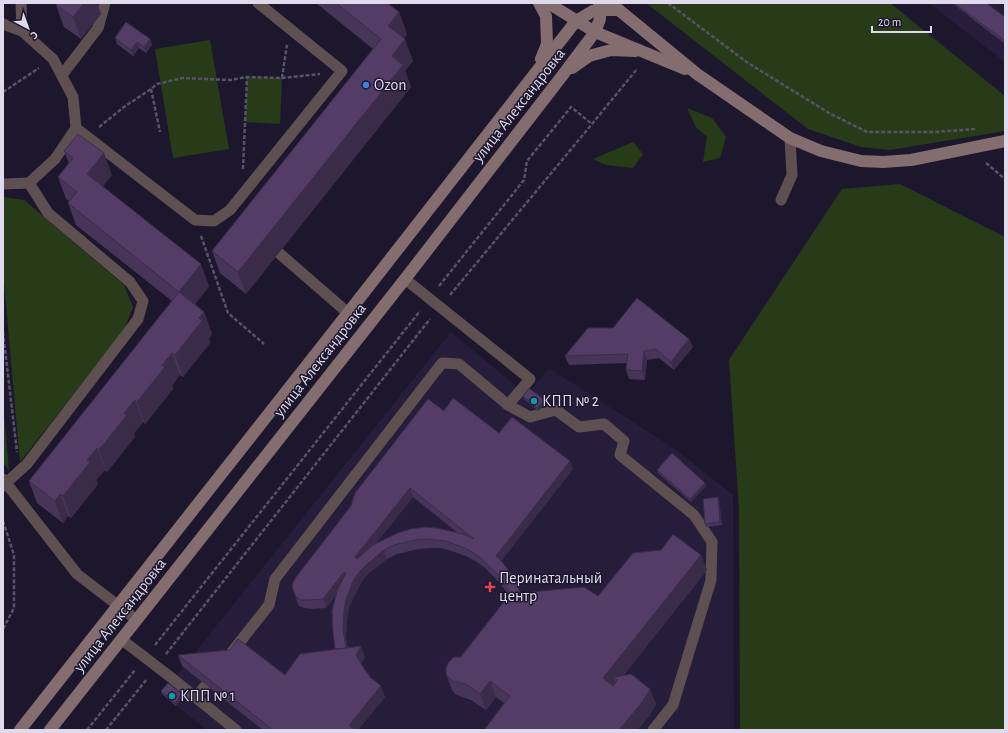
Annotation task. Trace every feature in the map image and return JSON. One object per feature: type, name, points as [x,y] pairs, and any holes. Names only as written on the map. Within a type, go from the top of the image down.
[{"type":"main road","points":[[537,70],[547,44],[546,16],[540,3]]},
{"type":"main road","points":[[548,3],[595,32],[697,74]]},
{"type":"main road","points":[[576,21],[599,7],[615,7],[697,74],[790,138],[821,151],[861,161],[883,162],[911,160],[1005,141]]},
{"type":"main road","name":"улица Александровка","points":[[50,730],[405,279],[562,76],[595,32],[600,19],[599,7]]},
{"type":"main road","name":"улица Александровка","points":[[20,730],[576,21]]},
{"type":"main road","points":[[562,76],[589,56],[612,50],[641,51]]},
{"type":"lane","points":[[21,3],[22,32]]},
{"type":"lane","points":[[62,75],[98,28],[105,3]]},
{"type":"lane","points":[[76,128],[195,220],[214,221],[233,213],[242,196],[342,71],[258,3]]},
{"type":"lane","points":[[3,24],[22,32],[53,59],[73,97],[76,128],[55,159],[29,183],[3,184]]},
{"type":"lane","points":[[781,200],[792,175],[790,138]]},
{"type":"lane","points":[[29,183],[48,213],[130,282],[143,301],[138,320],[26,464],[4,482],[77,574],[136,620]]},
{"type":"lane","points":[[279,252],[348,313]]},
{"type":"lane","points":[[405,279],[530,379],[508,405]]},
{"type":"lane","points":[[196,698],[269,605],[275,579],[442,363],[459,364],[508,405],[530,417],[556,410],[579,427],[604,424],[624,441],[620,455],[694,515],[712,542],[711,580],[673,705],[653,730]]},
{"type":"lane","points":[[121,640],[236,730]]},
{"type":"path","points":[[668,3],[748,63],[829,113],[867,132],[935,132],[977,129]]},
{"type":"path","points":[[282,78],[289,28]]},
{"type":"path","points":[[3,92],[53,59]]},
{"type":"path","points":[[106,730],[440,306],[637,69]]},
{"type":"path","points":[[87,136],[124,107],[157,84],[182,78],[230,80],[247,77],[282,78],[342,71]]},
{"type":"path","points":[[242,196],[247,77]]},
{"type":"path","points":[[151,89],[160,132]]},
{"type":"path","points":[[87,730],[524,180],[526,161],[571,107],[592,124]]},
{"type":"path","points":[[986,163],[1005,179]]},
{"type":"path","points":[[195,220],[228,313],[264,344]]},
{"type":"path","points":[[3,332],[17,449],[17,472]]},
{"type":"path","points":[[3,521],[14,554],[14,608],[3,629]]},
{"type":"shaded area","points":[[929,3],[1005,3],[1005,62]]},
{"type":"shaded area","name":"Перинатальный центр","points":[[451,332],[527,395],[549,368],[675,449],[733,495],[734,730],[207,730],[162,694]]},
{"type":"green space","points":[[646,3],[890,3],[1005,96],[1005,131],[890,150],[861,147],[808,129]]},
{"type":"green space","points":[[210,40],[229,149],[173,158],[155,49]]},
{"type":"green space","points":[[247,77],[282,78],[280,124],[245,122]]},
{"type":"green space","points":[[687,108],[712,118],[726,137],[720,158],[703,162],[707,137],[696,127]]},
{"type":"green space","points":[[633,142],[643,154],[633,168],[606,165],[593,159]]},
{"type":"green space","points":[[900,184],[1005,237],[1005,730],[740,730],[739,509],[729,360],[842,189]]},
{"type":"green space","points":[[3,197],[24,200],[124,285],[133,307],[124,330],[20,462],[3,271]]},
{"type":"green space","points":[[3,403],[9,470],[3,463]]},
{"type":"building","points":[[58,3],[84,3],[73,17],[56,5]]},
{"type":"building","points":[[336,3],[387,3],[399,12],[388,26],[405,39],[392,56],[403,65],[238,272],[212,251],[381,39]]},
{"type":"building","points":[[954,3],[986,3],[1005,17],[1005,41]]},
{"type":"building","points":[[126,22],[150,39],[144,47],[137,42],[131,50],[115,38]]},
{"type":"building","points":[[78,134],[104,153],[87,174],[201,264],[179,292],[68,203],[77,192],[58,177],[73,158],[64,151]]},
{"type":"building","points":[[179,292],[204,312],[199,318],[202,321],[175,355],[172,353],[162,365],[165,367],[137,402],[135,400],[124,413],[127,415],[99,450],[97,448],[87,460],[90,462],[63,496],[60,494],[55,501],[29,481]]},
{"type":"building","points":[[637,298],[689,339],[671,362],[656,349],[644,351],[642,371],[626,370],[628,354],[565,356],[588,328],[613,328]]},
{"type":"building","name":"КПП № 2","points":[[529,388],[544,400],[537,408],[523,396]]},
{"type":"building","points":[[453,398],[499,433],[512,417],[570,461],[496,556],[512,575],[520,593],[510,594],[497,574],[482,559],[465,548],[446,541],[427,539],[394,545],[384,550],[366,565],[353,581],[344,610],[343,629],[346,648],[335,649],[332,611],[337,591],[346,573],[344,572],[323,599],[301,600],[296,597],[292,585],[296,577],[351,506],[355,493],[428,399],[444,411]],"holes":[[[410,488],[474,539],[463,534],[437,528],[424,527],[398,533],[373,545],[357,559],[355,557]]]},
{"type":"building","points":[[672,453],[705,483],[690,499],[657,470]]},
{"type":"building","points":[[718,497],[720,522],[705,524],[703,499]]},
{"type":"building","points":[[673,534],[701,555],[603,678],[613,686],[617,680],[614,677],[631,674],[650,689],[643,701],[619,730],[484,730],[510,696],[490,681],[480,694],[466,684],[453,681],[449,678],[446,674],[446,668],[448,663],[454,657],[461,657],[510,594],[584,587],[598,596],[633,553],[661,550]]},
{"type":"building","points":[[238,639],[285,675],[300,654],[361,646],[356,655],[371,678],[381,686],[349,725],[355,730],[273,730],[178,655],[230,650]]},
{"type":"building","name":"КПП № 1","points":[[168,683],[182,694],[175,703],[161,691]]},
{"type":"place","name":"Ozon","points":[[366,85]]},
{"type":"place","name":"КПП № 2","points":[[534,401]]},
{"type":"place","name":"Перинатальный центр","points":[[490,587]]},
{"type":"place","name":"КПП № 1","points":[[172,696]]}]
